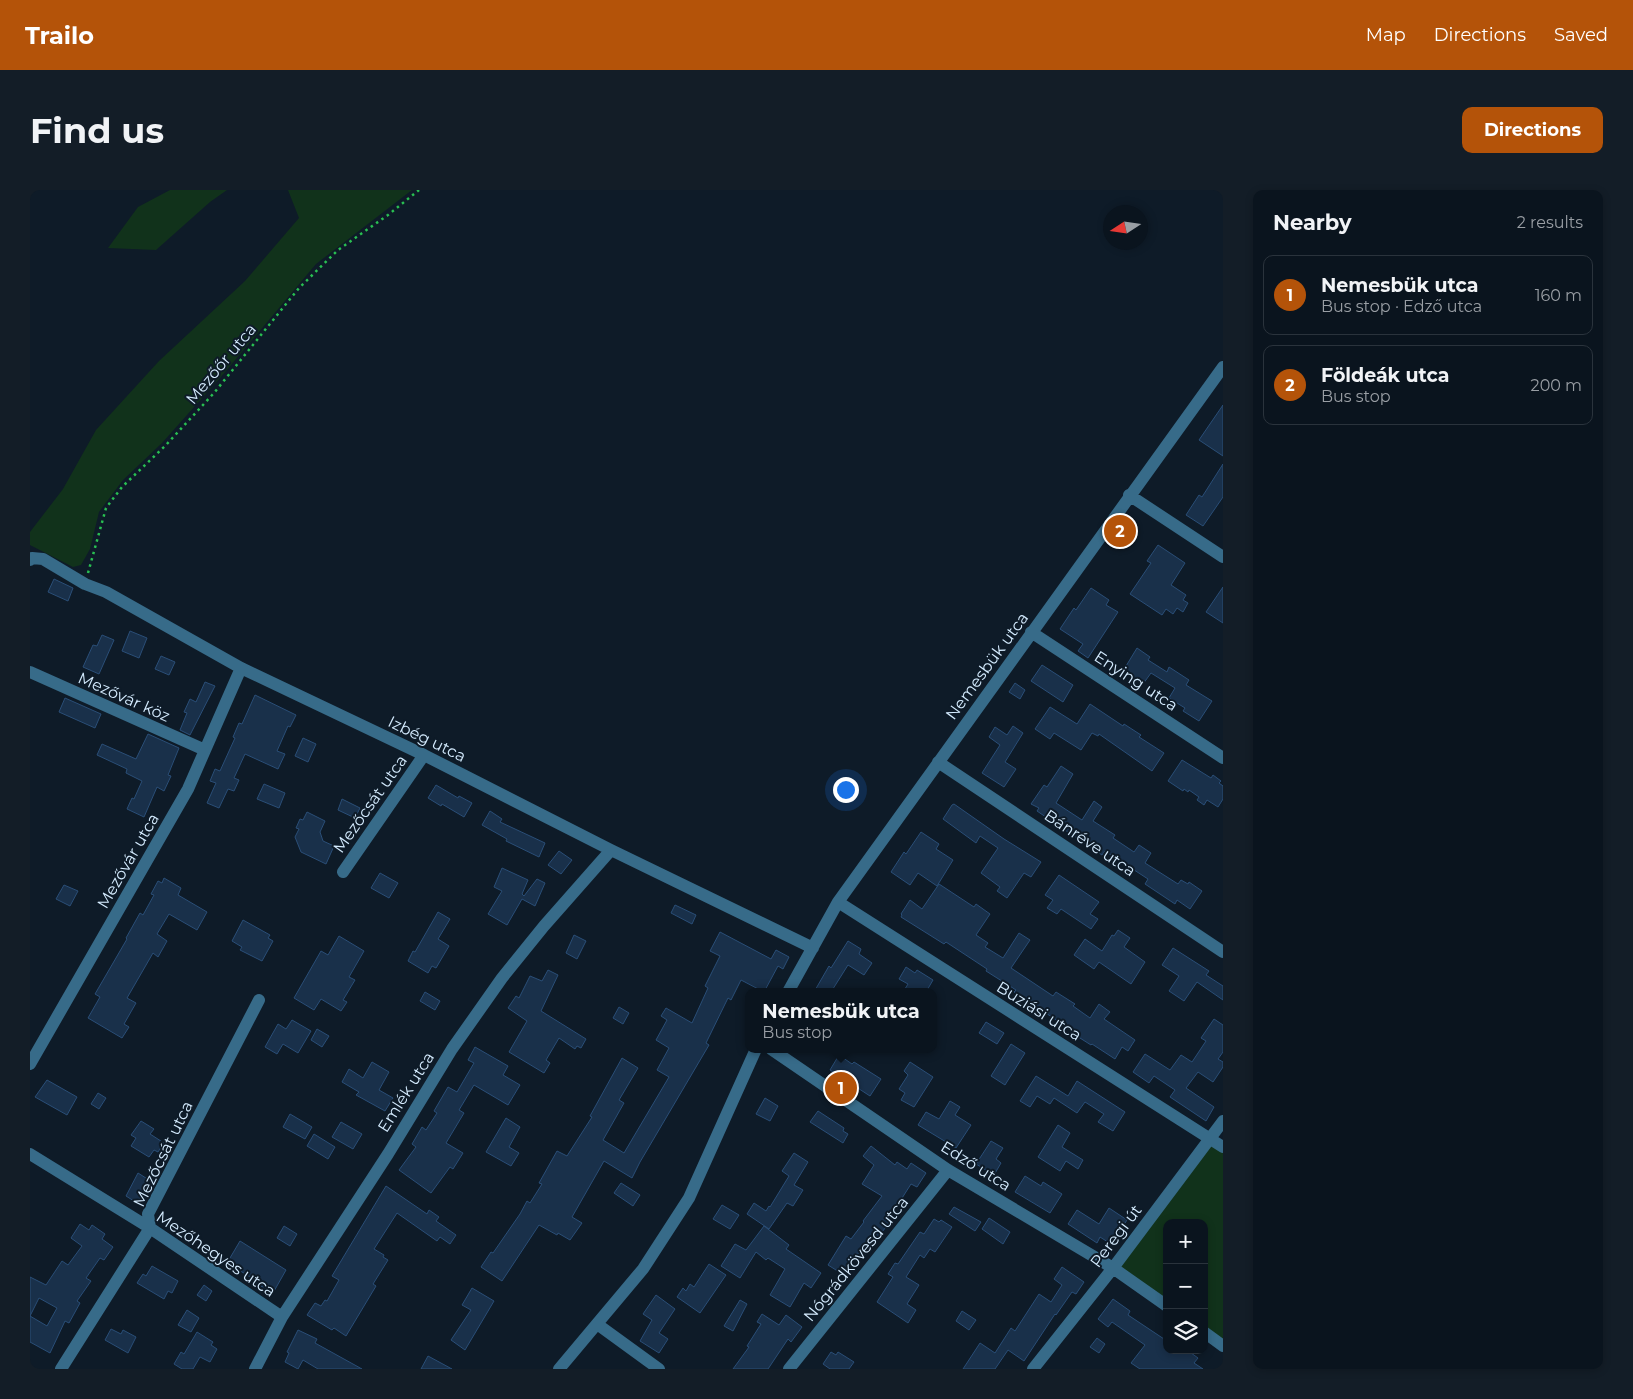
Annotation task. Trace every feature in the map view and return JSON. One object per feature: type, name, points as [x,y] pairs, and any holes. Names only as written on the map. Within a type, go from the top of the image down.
[{"type":"street","name":"Nemesbük utca","points":[[790,988],[838,902],[1223,367]]},
{"type":"street","points":[[1129,496],[1223,557]]},
{"type":"street","name":"Izbég utca","points":[[30,560],[32,558],[43,559],[85,584],[106,592],[241,668],[424,755],[611,850],[813,948]]},
{"type":"street","name":"Enying utca","points":[[1031,632],[1223,758]]},
{"type":"street","name":"Mezővár utca","points":[[30,1064],[188,789],[241,668]]},
{"type":"street","name":"Mezővár köz","points":[[30,672],[204,750]]},
{"type":"street","name":"Mezőcsát utca","points":[[343,872],[424,755]]},
{"type":"street","name":"Bánréve utca","points":[[938,762],[1223,952]]},
{"type":"street","name":"Emlék utca","points":[[255,1369],[282,1317],[383,1162],[452,1049],[502,978],[544,926],[611,850]]},
{"type":"street","name":"Buziási utca","points":[[838,902],[1223,1148]]},
{"type":"street","name":"Mezőcsát utca","points":[[61,1369],[150,1228],[148,1214],[259,1000]]},
{"type":"street","points":[[559,1369],[643,1269],[690,1198],[754,1053]]},
{"type":"street","name":"Edző utca","points":[[777,1053],[948,1170],[1113,1268],[1163,1303]]},
{"type":"street","name":"Peregi út","points":[[1033,1369],[1113,1268],[1223,1121]]},
{"type":"street","name":"Mezőhegyes utca","points":[[30,1154],[150,1228],[282,1317]]},
{"type":"street","name":"Nógrádkövesd utca","points":[[789,1369],[948,1170]]},
{"type":"street","points":[[597,1324],[659,1369]]},
{"type":"street","points":[[1208,1335],[1223,1346]]},
{"type":"path","name":"Mezőőr utca","points":[[85,584],[106,508],[122,487],[166,445],[214,393],[299,288],[338,250],[388,216],[419,190]]},
{"type":"green space","points":[[170,190],[227,190],[210,202],[156,250],[108,248],[138,207]]},
{"type":"green space","points":[[288,190],[412,190],[316,264],[220,378],[162,443],[123,480],[99,512],[90,549],[81,565],[73,567],[30,545],[30,532],[63,489],[96,430],[159,361],[245,281],[299,218]]},
{"type":"green space","points":[[1210,1139],[1223,1147],[1223,1346],[1208,1335],[1208,1219],[1163,1219],[1163,1303],[1113,1268]]},
{"type":"building","points":[[1223,405],[1223,456],[1199,440]]},
{"type":"building","points":[[1223,464],[1223,497],[1203,526],[1186,515],[1199,495],[1202,497]]},
{"type":"building","points":[[1158,545],[1185,563],[1171,585],[1186,595],[1183,600],[1188,603],[1183,612],[1177,608],[1173,614],[1166,609],[1162,615],[1130,594],[1151,563],[1147,561]]},
{"type":"building","points":[[54,579],[73,588],[68,601],[48,592]]},
{"type":"building","points":[[1223,587],[1223,623],[1206,612]]},
{"type":"building","points":[[1091,588],[1109,600],[1106,605],[1118,612],[1088,658],[1078,651],[1083,644],[1060,629]]},
{"type":"building","points":[[130,631],[147,638],[139,658],[122,651]]},
{"type":"building","points":[[102,635],[114,640],[99,674],[83,667],[93,645],[97,646]]},
{"type":"building","points":[[1137,648],[1150,657],[1148,660],[1167,672],[1169,667],[1189,680],[1186,685],[1212,701],[1199,721],[1183,711],[1185,708],[1169,698],[1175,688],[1151,673],[1143,684],[1123,671]]},
{"type":"building","points":[[161,656],[175,662],[169,675],[155,669]]},
{"type":"building","points":[[1042,665],[1073,685],[1063,702],[1031,681]]},
{"type":"building","points":[[205,682],[215,686],[190,735],[180,730],[187,713],[184,712],[190,699],[196,702]]},
{"type":"building","points":[[1015,683],[1025,690],[1020,699],[1009,692]]},
{"type":"building","points":[[255,695],[296,715],[290,727],[288,726],[277,751],[285,754],[278,769],[245,754],[234,778],[239,780],[234,791],[228,789],[219,808],[207,803],[216,783],[210,781],[215,769],[220,771],[235,738],[233,737],[239,723],[242,724]]},
{"type":"building","points":[[65,698],[101,714],[95,728],[59,712]]},
{"type":"building","points":[[1090,704],[1123,726],[1124,724],[1141,735],[1139,737],[1164,753],[1152,771],[1099,734],[1098,736],[1092,733],[1081,750],[1054,733],[1050,739],[1035,729],[1050,707],[1077,724]]},
{"type":"building","points":[[1013,726],[1023,733],[1005,762],[1016,769],[1004,787],[982,773],[1000,745],[989,737],[995,727],[1007,735]]},
{"type":"building","points":[[148,734],[179,748],[168,775],[171,776],[164,791],[157,787],[144,817],[127,809],[142,781],[126,773],[127,769],[97,755],[102,744],[136,759]]},
{"type":"building","points":[[303,738],[316,744],[308,762],[295,756]]},
{"type":"building","points":[[1182,760],[1211,778],[1213,775],[1221,781],[1219,783],[1223,786],[1223,799],[1218,807],[1207,800],[1204,805],[1197,800],[1199,797],[1189,790],[1188,792],[1184,789],[1183,791],[1168,781]]},
{"type":"building","points":[[1061,766],[1073,774],[1056,803],[1082,820],[1094,801],[1102,807],[1093,821],[1115,835],[1113,838],[1134,852],[1139,845],[1151,853],[1145,863],[1178,884],[1181,880],[1188,884],[1189,882],[1202,891],[1190,909],[1177,900],[1175,904],[1145,884],[1148,879],[1105,851],[1102,855],[1037,811],[1039,808],[1031,804],[1044,785],[1047,787]]},
{"type":"building","points":[[264,784],[285,793],[279,808],[257,799]]},
{"type":"building","points":[[436,785],[458,798],[459,796],[472,803],[464,817],[428,798]]},
{"type":"building","points":[[342,799],[360,808],[355,818],[338,810]]},
{"type":"building","points":[[954,804],[1041,862],[1031,877],[1024,873],[1007,898],[997,891],[1000,887],[981,873],[998,848],[980,836],[976,843],[943,819]]},
{"type":"building","points":[[490,811],[502,819],[500,822],[545,843],[539,857],[506,841],[507,839],[482,825]]},
{"type":"building","points":[[307,812],[325,821],[320,832],[323,841],[334,846],[326,864],[301,852],[295,837],[299,829],[296,828],[300,819],[303,820]]},
{"type":"building","points":[[921,832],[939,844],[936,849],[953,860],[937,886],[918,873],[910,885],[891,872],[904,852],[906,854]]},
{"type":"building","points":[[559,851],[572,860],[561,874],[548,865]]},
{"type":"building","points":[[502,868],[528,880],[522,894],[524,896],[537,879],[545,883],[535,906],[522,899],[507,925],[488,914],[502,891],[494,887]]},
{"type":"building","points":[[380,873],[398,883],[389,898],[371,888]]},
{"type":"building","points":[[1059,875],[1099,902],[1090,914],[1098,919],[1091,929],[1061,909],[1057,914],[1047,908],[1053,900],[1045,895]]},
{"type":"building","points":[[164,878],[181,888],[178,895],[207,912],[197,930],[169,914],[157,934],[167,941],[158,957],[153,953],[127,998],[136,1003],[124,1024],[129,1027],[122,1038],[88,1018],[100,997],[95,994],[140,913],[143,915],[154,895],[151,894],[158,881],[162,883]]},
{"type":"building","points":[[939,884],[974,907],[976,904],[990,914],[976,935],[988,943],[985,947],[1003,958],[1019,933],[1030,940],[1011,968],[1053,996],[1056,992],[1075,1004],[1073,1006],[1090,1018],[1099,1004],[1110,1012],[1104,1019],[1135,1040],[1128,1051],[1122,1047],[1115,1059],[1091,1045],[1014,992],[1016,990],[986,971],[987,969],[946,942],[944,944],[901,917],[910,900],[922,909]]},
{"type":"building","points":[[64,885],[78,891],[70,906],[56,899]]},
{"type":"building","points":[[675,905],[696,915],[692,924],[671,913]]},
{"type":"building","points":[[438,912],[450,919],[438,939],[449,946],[436,968],[432,966],[428,973],[408,961]]},
{"type":"building","points":[[243,920],[270,935],[268,938],[273,941],[262,961],[240,950],[242,947],[232,941]]},
{"type":"building","points":[[1118,930],[1130,938],[1124,947],[1145,962],[1131,984],[1099,962],[1094,969],[1074,955],[1085,939],[1102,951],[1112,935],[1114,936]]},
{"type":"building","points":[[720,932],[771,959],[776,950],[789,957],[783,969],[778,966],[766,988],[756,988],[741,980],[731,1000],[728,998],[706,1043],[709,1045],[632,1178],[604,1161],[572,1217],[582,1223],[570,1240],[539,1225],[502,1281],[481,1267],[491,1252],[493,1253],[527,1201],[530,1203],[542,1184],[539,1183],[557,1151],[567,1156],[592,1117],[590,1116],[622,1058],[638,1068],[619,1100],[624,1103],[603,1140],[624,1153],[669,1077],[657,1070],[669,1048],[656,1040],[667,1020],[661,1016],[666,1008],[692,1023],[708,988],[705,986],[720,956],[710,951]]},
{"type":"building","points":[[574,935],[586,941],[577,959],[566,953]]},
{"type":"building","points":[[339,936],[364,951],[349,977],[355,980],[343,1000],[347,1002],[341,1011],[321,999],[314,1010],[294,998],[321,951],[328,955]]},
{"type":"building","points":[[848,941],[861,949],[859,954],[872,963],[864,975],[848,965],[834,988],[816,988],[829,966],[831,968]]},
{"type":"building","points":[[1173,948],[1209,971],[1206,975],[1223,986],[1223,1000],[1197,982],[1184,1001],[1169,991],[1179,976],[1162,965]]},
{"type":"building","points":[[906,967],[915,973],[917,970],[933,980],[928,988],[906,988],[908,984],[899,979]]},
{"type":"building","points":[[548,970],[558,975],[541,1011],[586,1039],[581,1048],[577,1046],[575,1049],[559,1038],[546,1060],[550,1063],[544,1073],[509,1052],[527,1021],[508,1008],[516,996],[519,998],[530,976],[542,981]]},
{"type":"building","points":[[425,992],[440,1001],[435,1010],[420,1001]]},
{"type":"building","points":[[619,1007],[629,1013],[623,1024],[613,1018]]},
{"type":"building","points":[[1214,1019],[1223,1025],[1223,1052],[1218,1059],[1223,1062],[1223,1067],[1213,1082],[1198,1072],[1186,1088],[1214,1107],[1206,1121],[1170,1097],[1175,1090],[1154,1076],[1149,1083],[1133,1072],[1145,1054],[1170,1070],[1181,1055],[1192,1062],[1206,1041],[1201,1038]]},
{"type":"building","points":[[292,1020],[311,1031],[298,1053],[283,1044],[277,1054],[265,1047],[278,1024],[286,1029]]},
{"type":"building","points":[[986,1022],[1004,1033],[997,1044],[979,1033]]},
{"type":"building","points":[[317,1029],[329,1036],[322,1047],[311,1040]]},
{"type":"building","points":[[1011,1044],[1025,1053],[1005,1085],[991,1076]]},
{"type":"building","points":[[475,1047],[508,1066],[503,1075],[520,1085],[508,1105],[474,1085],[459,1110],[464,1113],[446,1143],[463,1153],[453,1169],[450,1167],[431,1193],[399,1170],[416,1147],[412,1144],[422,1127],[426,1130],[437,1113],[434,1111],[448,1087],[457,1092],[474,1063],[468,1060]]},
{"type":"building","points":[[839,1055],[881,1079],[870,1096],[830,1070]]},
{"type":"building","points":[[372,1062],[389,1072],[379,1090],[393,1098],[385,1111],[356,1095],[359,1092],[342,1082],[349,1069],[363,1078]]},
{"type":"building","points":[[910,1062],[933,1077],[914,1107],[901,1100],[905,1093],[899,1089],[908,1075],[904,1071]]},
{"type":"building","points":[[1036,1076],[1068,1096],[1077,1081],[1125,1112],[1113,1131],[1098,1122],[1104,1114],[1085,1102],[1077,1113],[1054,1098],[1050,1104],[1037,1096],[1030,1107],[1020,1101]]},
{"type":"building","points":[[47,1080],[77,1097],[67,1115],[35,1097]]},
{"type":"building","points":[[98,1093],[106,1098],[99,1109],[91,1104]]},
{"type":"building","points":[[765,1098],[778,1106],[770,1121],[756,1114]]},
{"type":"building","points":[[950,1101],[960,1107],[955,1115],[971,1125],[956,1148],[918,1125],[926,1112],[939,1119]]},
{"type":"building","points":[[818,1111],[844,1128],[843,1131],[848,1134],[843,1143],[810,1122]]},
{"type":"building","points":[[290,1114],[312,1127],[305,1139],[283,1127]]},
{"type":"building","points":[[506,1118],[520,1127],[509,1147],[519,1153],[511,1166],[486,1152]]},
{"type":"building","points":[[141,1121],[154,1129],[150,1134],[164,1143],[158,1152],[154,1150],[149,1157],[131,1146],[136,1138],[131,1135]]},
{"type":"building","points":[[341,1122],[362,1134],[353,1149],[332,1137]]},
{"type":"building","points":[[1058,1125],[1070,1133],[1062,1147],[1083,1160],[1078,1169],[1066,1161],[1060,1171],[1038,1157]]},
{"type":"building","points":[[314,1134],[335,1147],[328,1159],[307,1146]]},
{"type":"building","points":[[991,1141],[1003,1148],[996,1159],[1001,1163],[994,1175],[976,1164]]},
{"type":"building","points":[[871,1146],[895,1165],[897,1162],[907,1169],[911,1163],[926,1173],[917,1187],[911,1184],[890,1217],[892,1219],[863,1257],[857,1253],[844,1275],[828,1265],[846,1236],[851,1239],[882,1196],[862,1184],[874,1165],[863,1156]]},
{"type":"building","points":[[794,1153],[808,1162],[794,1185],[803,1190],[793,1206],[787,1203],[769,1229],[747,1214],[754,1203],[766,1211],[770,1207],[789,1176],[782,1171]]},
{"type":"building","points":[[138,1173],[149,1180],[137,1203],[126,1196]]},
{"type":"building","points":[[1025,1176],[1041,1186],[1043,1182],[1062,1194],[1050,1213],[1015,1192]]},
{"type":"building","points":[[621,1183],[640,1195],[633,1206],[614,1193]]},
{"type":"building","points":[[386,1186],[427,1214],[429,1210],[439,1217],[436,1221],[456,1235],[450,1244],[440,1237],[437,1241],[397,1213],[374,1249],[388,1260],[373,1284],[376,1286],[346,1336],[307,1315],[315,1303],[321,1306],[325,1300],[327,1301],[339,1280],[332,1276]]},
{"type":"building","points":[[722,1205],[739,1215],[730,1229],[713,1219]]},
{"type":"building","points":[[954,1207],[981,1222],[975,1231],[949,1214]]},
{"type":"building","points":[[1109,1208],[1127,1220],[1111,1244],[1100,1237],[1097,1243],[1068,1224],[1077,1210],[1099,1224]]},
{"type":"building","points":[[989,1218],[1010,1232],[1003,1244],[982,1229]]},
{"type":"building","points":[[934,1219],[939,1222],[941,1220],[952,1227],[935,1252],[930,1249],[924,1258],[920,1255],[906,1277],[919,1285],[907,1304],[916,1310],[908,1323],[877,1302],[893,1277],[888,1274],[895,1263],[898,1264],[920,1232],[924,1234]]},
{"type":"building","points":[[80,1224],[89,1230],[92,1225],[105,1234],[102,1239],[113,1247],[104,1260],[100,1258],[86,1278],[91,1281],[77,1301],[80,1303],[69,1323],[65,1321],[50,1353],[30,1342],[30,1277],[46,1285],[62,1261],[68,1265],[82,1246],[71,1238]],"holes":[[[39,1298],[57,1308],[47,1326],[30,1316]]]},
{"type":"building","points":[[284,1226],[297,1234],[290,1246],[277,1238]]},
{"type":"building","points":[[764,1226],[789,1245],[786,1249],[821,1273],[811,1288],[804,1283],[790,1307],[770,1295],[785,1269],[768,1258],[766,1260],[756,1252],[740,1278],[721,1266],[735,1244],[746,1250]]},
{"type":"building","points":[[240,1241],[286,1270],[273,1293],[227,1263]]},
{"type":"building","points":[[709,1264],[726,1275],[700,1313],[677,1297],[683,1288],[686,1291],[690,1284],[694,1287]]},
{"type":"building","points":[[152,1266],[178,1281],[172,1293],[168,1291],[164,1299],[137,1283],[143,1274],[146,1276]]},
{"type":"building","points":[[1062,1267],[1084,1282],[1076,1294],[1072,1292],[1055,1314],[1024,1361],[1008,1350],[995,1369],[963,1369],[980,1343],[995,1353],[1011,1328],[1015,1331],[1039,1294],[1051,1302],[1062,1285],[1054,1279]]},
{"type":"building","points":[[204,1285],[212,1291],[206,1301],[197,1295]]},
{"type":"building","points":[[472,1288],[494,1301],[465,1350],[451,1340],[471,1310],[462,1305]]},
{"type":"building","points":[[656,1295],[675,1309],[659,1333],[668,1339],[659,1353],[640,1341],[652,1320],[643,1314]]},
{"type":"building","points":[[1113,1299],[1130,1311],[1128,1315],[1163,1338],[1163,1354],[1192,1354],[1198,1358],[1194,1363],[1203,1369],[1140,1369],[1131,1363],[1145,1345],[1112,1322],[1108,1327],[1098,1319]]},
{"type":"building","points":[[740,1300],[747,1304],[733,1331],[724,1326]]},
{"type":"building","points":[[187,1310],[199,1318],[191,1332],[178,1325]]},
{"type":"building","points":[[962,1311],[976,1320],[969,1330],[956,1321]]},
{"type":"building","points":[[762,1314],[779,1325],[786,1315],[802,1327],[791,1342],[788,1339],[768,1369],[733,1369],[749,1347],[747,1346],[761,1324],[757,1322]]},
{"type":"building","points":[[111,1329],[121,1334],[123,1330],[136,1337],[128,1353],[105,1340]]},
{"type":"building","points":[[298,1330],[317,1339],[315,1343],[362,1369],[318,1369],[303,1360],[298,1369],[285,1362],[289,1353],[287,1352]]},
{"type":"building","points":[[197,1332],[213,1342],[211,1345],[217,1349],[210,1362],[200,1357],[193,1369],[182,1369],[174,1364],[181,1352],[184,1354]]},
{"type":"building","points":[[1097,1338],[1105,1344],[1099,1353],[1090,1347]]},
{"type":"building","points":[[831,1352],[836,1355],[838,1352],[854,1362],[849,1369],[830,1369],[823,1364]]},
{"type":"building","points":[[428,1356],[452,1369],[421,1369]]},
{"type":"place","name":"Földeák utca","points":[[1120,531]]},
{"type":"place","name":"Nemesbük utca","points":[[841,1088]]}]
